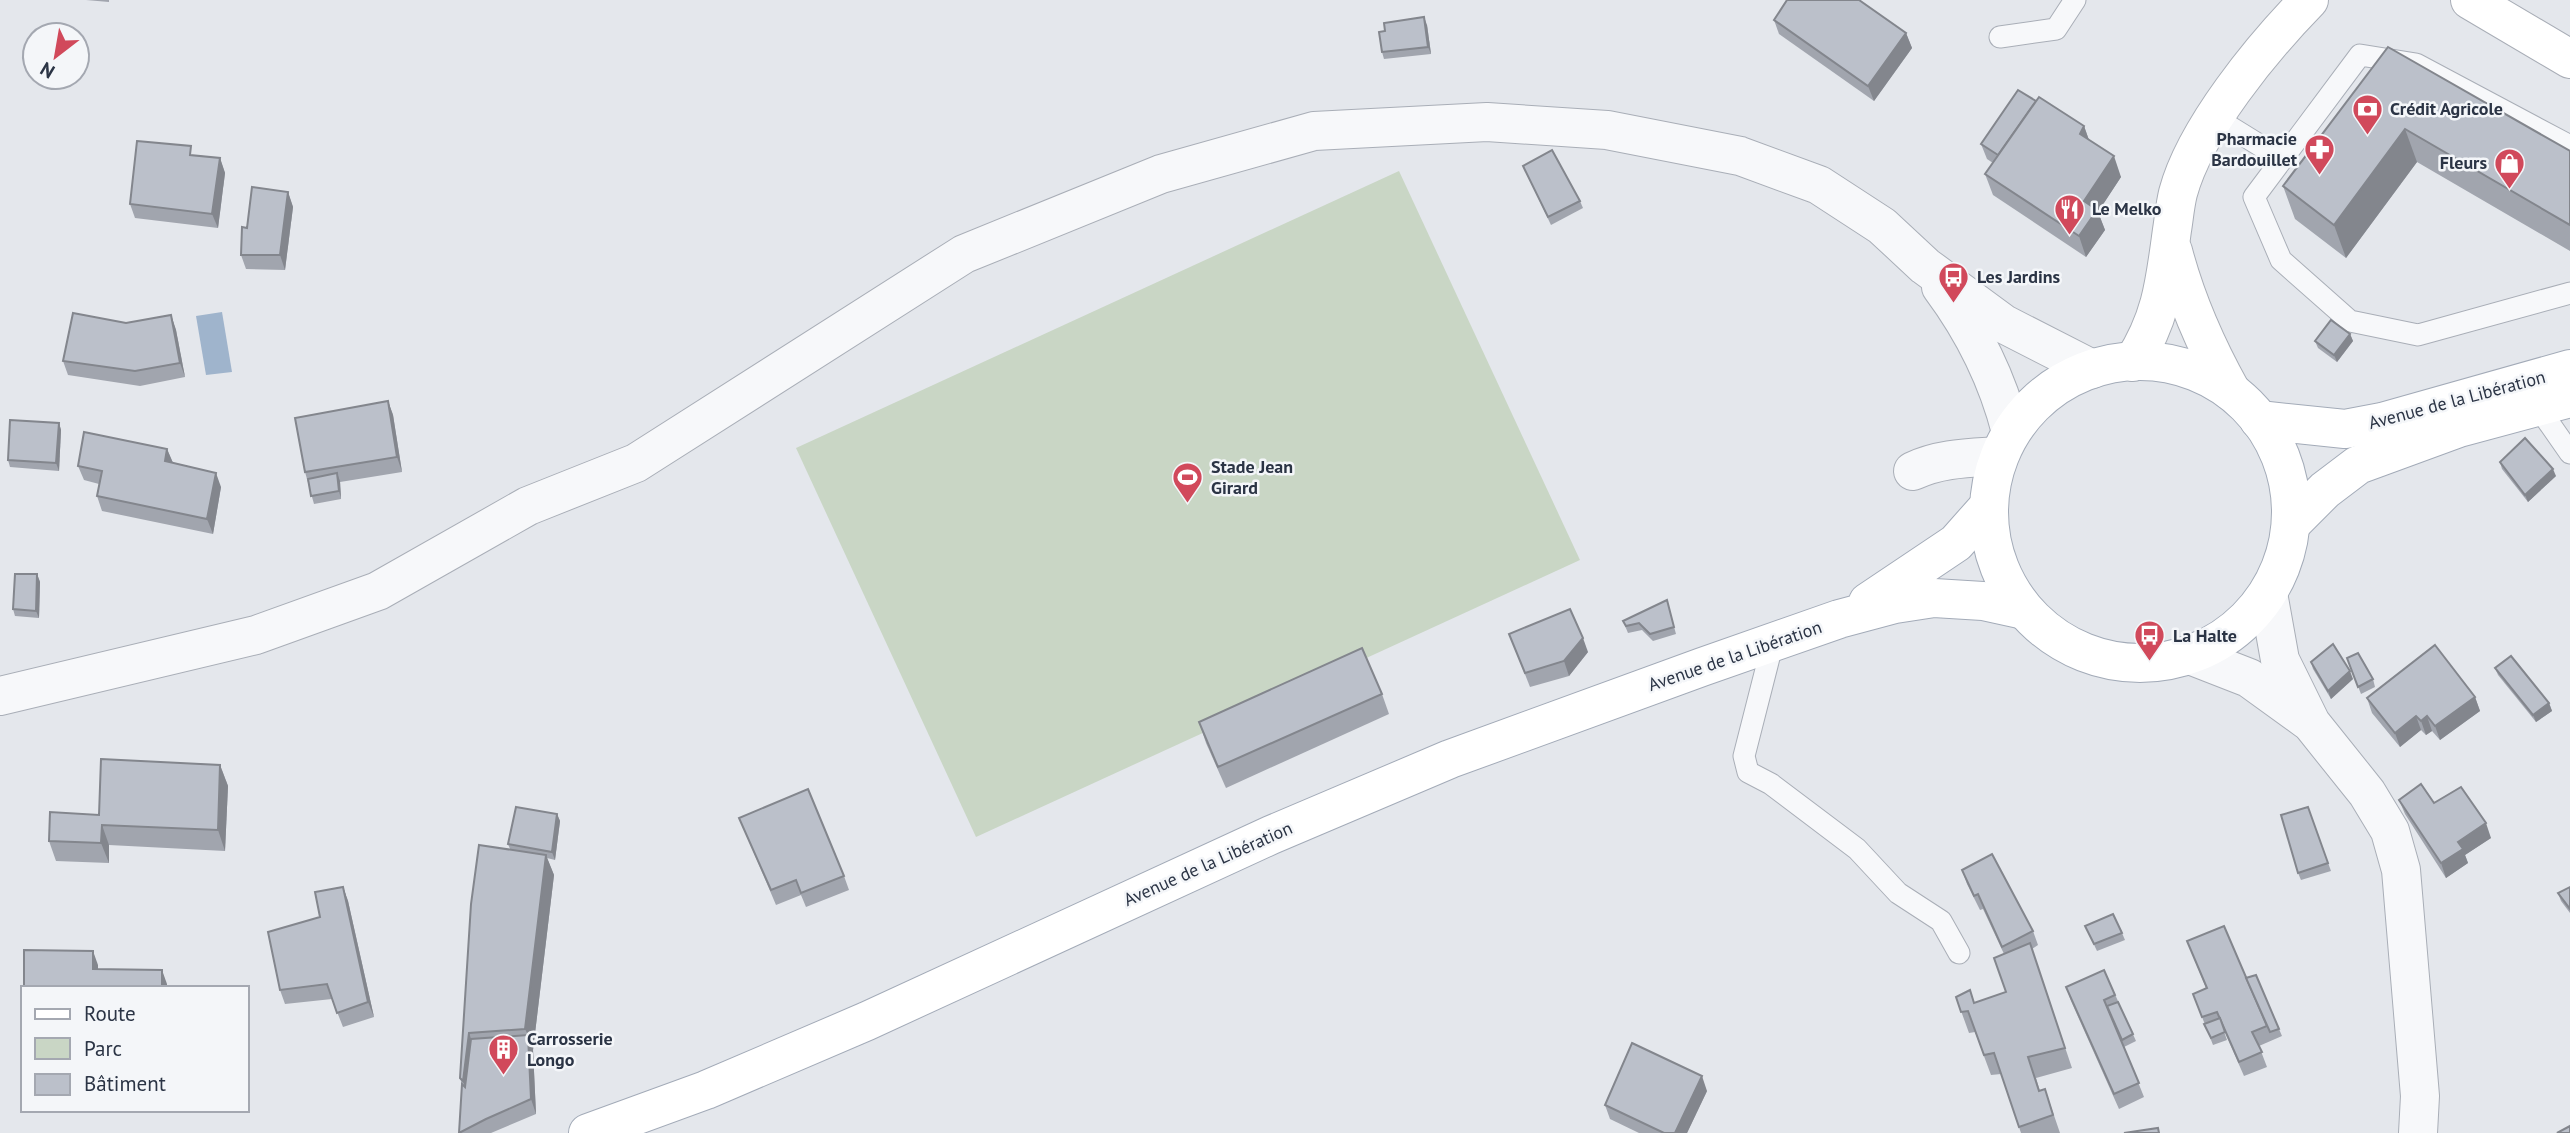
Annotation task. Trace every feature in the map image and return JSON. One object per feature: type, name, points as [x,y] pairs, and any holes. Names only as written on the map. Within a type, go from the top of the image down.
[{"type":"main road","points":[[2133,362],[2149,336],[2164,292],[2178,193],[2194,150],[2275,16],[2309,0]]},
{"type":"main road","points":[[2470,0],[2570,60]]},
{"type":"main road","points":[[2171,242],[2193,316],[2231,391],[2259,420],[2278,449],[2288,483],[2291,524],[2280,569],[2268,593],[2234,631],[2190,655],[2150,663],[2115,662],[2081,651],[2050,634],[2024,610],[2004,578],[1992,544],[1988,506],[1992,481],[2005,444],[2033,405],[2061,383],[2092,369],[2133,362],[2184,368],[2231,391]]},
{"type":"main road","name":"Avenue de la Libération","points":[[2291,524],[2325,490],[2358,465],[2544,395],[2570,369]]},
{"type":"main road","name":"Avenue de la Libération","points":[[2259,420],[2345,429],[2544,395]]},
{"type":"main road","name":"Avenue de la Libération","points":[[1839,619],[1888,591],[1956,543],[1988,506]]},
{"type":"main road","name":"Avenue de la Libération","points":[[588,1133],[706,1090],[867,1021],[1259,840],[1450,759],[1839,619],[1895,604],[1934,598],[1983,601],[2024,610]]},
{"type":"street","points":[[0,696],[256,635],[378,591],[528,506],[636,463],[964,254],[1161,174],[1314,131],[1487,122],[1607,130],[1740,156],[1819,185],[1882,226],[1925,266],[2004,324],[2092,369]]},
{"type":"street","points":[[1913,471],[1928,464],[2005,444],[2004,402],[1954,304],[1925,266]]},
{"type":"street","points":[[2268,593],[2280,660],[2311,723],[2390,831],[2401,870],[2420,1096],[2418,1133]]},
{"type":"street","points":[[2190,655],[2249,678],[2311,723]]},
{"type":"lane","points":[[2000,37],[2056,29],[2075,0]]},
{"type":"lane","points":[[2570,146],[2416,64],[2360,55],[2254,197],[2281,260],[2350,321],[2418,335],[2570,293]]},
{"type":"lane","points":[[2214,117],[2282,159]]},
{"type":"lane","points":[[2544,395],[2570,453]]},
{"type":"lane","points":[[1773,642],[1744,756],[1748,772],[1771,784],[1857,849],[1898,893],[1941,921],[1959,953]]},
{"type":"green space","name":"Stade Jean Girard","points":[[1399,171],[1580,560],[976,837],[796,448]]},
{"type":"water","points":[[222,312],[232,372],[206,375],[196,316]]},
{"type":"building","points":[[1787,0],[1859,0],[1906,33],[1868,86],[1774,20]]},
{"type":"building","points":[[1424,17],[1428,47],[1382,52],[1379,32],[1385,31],[1384,23]]},
{"type":"building","points":[[2388,47],[2570,151],[2570,225],[2405,129],[2334,225],[2283,186]]},
{"type":"building","points":[[2018,90],[2036,101],[1998,155],[1981,144]]},
{"type":"building","points":[[2039,97],[2084,126],[2080,134],[2114,156],[2084,201],[2097,210],[2079,236],[1985,174]]},
{"type":"building","points":[[137,141],[191,146],[190,155],[220,158],[212,214],[130,204]]},
{"type":"building","points":[[1552,150],[1580,201],[1548,217],[1523,166]]},
{"type":"building","points":[[252,187],[288,192],[280,255],[241,255],[242,227],[247,228]]},
{"type":"building","points":[[73,313],[126,323],[171,315],[180,363],[135,371],[63,361]]},
{"type":"building","points":[[2331,320],[2350,334],[2334,355],[2315,341]]},
{"type":"building","points":[[388,401],[397,457],[305,472],[295,418]]},
{"type":"building","points":[[10,420],[59,423],[56,463],[8,460]]},
{"type":"building","points":[[84,432],[167,449],[165,461],[216,473],[207,519],[97,496],[102,471],[78,466]]},
{"type":"building","points":[[2525,438],[2553,469],[2525,495],[2500,462]]},
{"type":"building","points":[[337,473],[339,491],[311,496],[308,479]]},
{"type":"building","points":[[15,574],[37,574],[36,611],[13,609]]},
{"type":"building","points":[[1667,600],[1674,627],[1650,634],[1639,623],[1626,626],[1623,621]]},
{"type":"building","points":[[1570,609],[1583,638],[1564,661],[1525,673],[1509,634]]},
{"type":"building","points":[[2333,644],[2350,671],[2328,691],[2311,662]]},
{"type":"building","points":[[2435,645],[2475,697],[2435,726],[2427,716],[2421,721],[2416,716],[2395,733],[2367,698]]},
{"type":"building","points":[[1362,648],[1382,694],[1218,767],[1199,722]]},
{"type":"building","points":[[2358,653],[2373,679],[2358,687],[2347,658]]},
{"type":"building","points":[[2511,656],[2549,703],[2533,715],[2495,668]]},
{"type":"building","points":[[101,759],[220,765],[218,830],[102,825],[101,843],[49,841],[50,812],[99,815]]},
{"type":"building","points":[[2421,784],[2434,803],[2461,787],[2486,823],[2458,842],[2463,849],[2441,863],[2399,800]]},
{"type":"building","points":[[808,789],[844,876],[801,893],[796,880],[771,890],[739,818]]},
{"type":"building","points":[[516,807],[557,814],[552,852],[508,844]]},
{"type":"building","points":[[2308,807],[2328,863],[2298,873],[2281,815]]},
{"type":"building","points":[[479,845],[546,855],[525,1029],[469,1033],[463,1081],[460,1078],[471,904]]},
{"type":"building","points":[[1992,854],[2033,931],[2002,947],[1978,894],[1974,896],[1962,870]]},
{"type":"building","points":[[343,887],[368,1002],[337,1013],[327,984],[280,990],[268,932],[320,917],[315,892]]},
{"type":"building","points":[[2570,887],[2570,909],[2558,893]]},
{"type":"building","points":[[2113,914],[2122,933],[2094,944],[2085,926]]},
{"type":"building","points":[[2224,926],[2267,1026],[2252,1032],[2262,1052],[2239,1062],[2217,1012],[2202,1017],[2193,994],[2207,988],[2187,941]]},
{"type":"building","points":[[2030,943],[2065,1048],[2028,1057],[2039,1091],[2045,1089],[2053,1115],[2019,1127],[1994,1053],[1984,1055],[1968,1011],[1961,1012],[1956,997],[1970,990],[1974,1003],[2006,992],[1994,958]]},
{"type":"building","points":[[24,950],[93,951],[93,969],[162,970],[162,986],[24,986]]},
{"type":"building","points":[[2104,970],[2115,995],[2104,1000],[2139,1083],[2114,1094],[2066,987]]},
{"type":"building","points":[[2256,975],[2279,1029],[2270,1032],[2246,978]]},
{"type":"building","points":[[2118,1002],[2133,1034],[2122,1040],[2107,1006]]},
{"type":"building","points":[[2220,1018],[2225,1032],[2211,1038],[2204,1024]]},
{"type":"building","name":"Carrosserie Longo","points":[[528,1035],[531,1099],[459,1133],[462,1084],[465,1087],[471,1039]]},
{"type":"building","points":[[1632,1043],[1702,1076],[1675,1133],[1664,1133],[1605,1105]]},
{"type":"building","points":[[2570,1126],[2570,1133],[2557,1133]]},
{"type":"building","points":[[2158,1128],[2159,1133],[2124,1133]]},
{"type":"place","name":"Crédit Agricole","points":[[2367,136]]},
{"type":"place","name":"Pharmacie Bardouillet","points":[[2320,176]]},
{"type":"place","name":"Fleurs","points":[[2510,190]]},
{"type":"place","name":"Le Melko","points":[[2069,236]]},
{"type":"place","name":"Les Jardins","points":[[1954,304]]},
{"type":"place","name":"Stade Jean Girard","points":[[1188,504]]},
{"type":"place","name":"La Halte","points":[[2150,663]]},
{"type":"place","name":"Carrosserie Longo","points":[[504,1076]]}]
